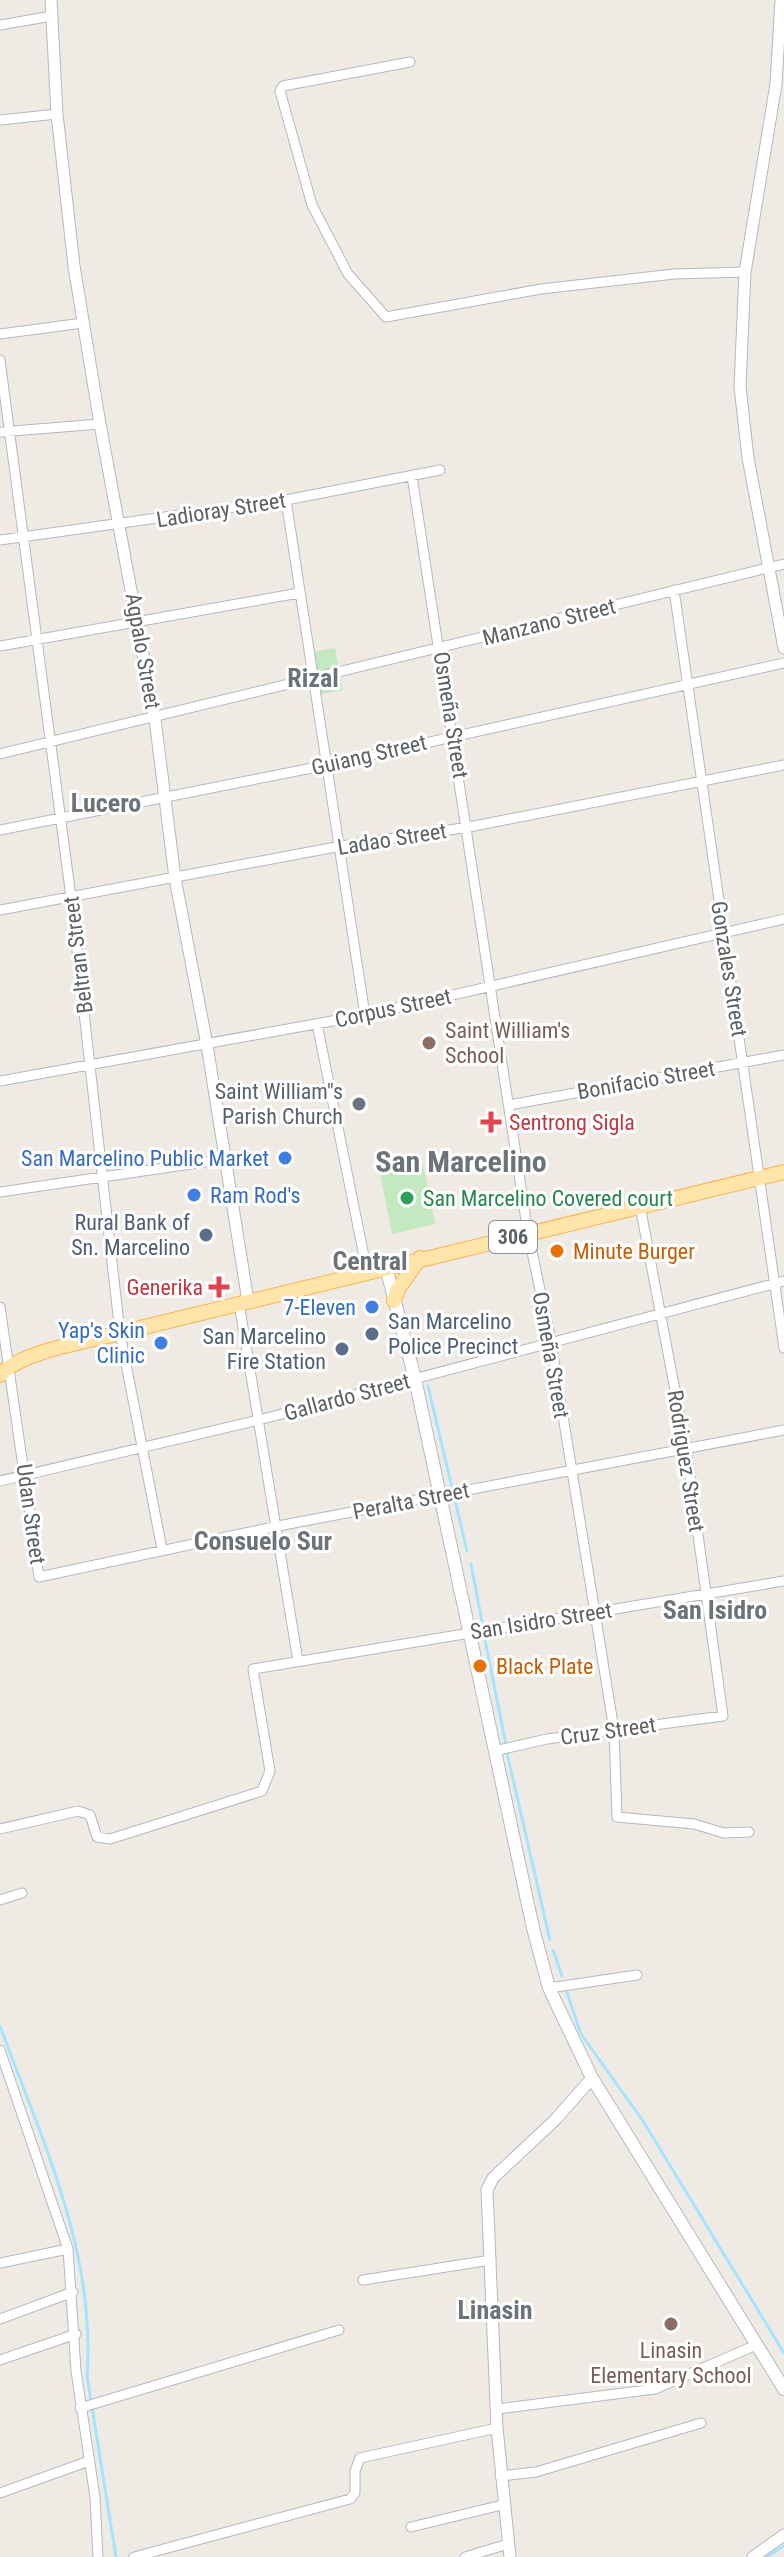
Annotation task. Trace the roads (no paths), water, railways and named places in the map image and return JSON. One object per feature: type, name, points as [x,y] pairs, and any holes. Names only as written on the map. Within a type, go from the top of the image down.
[{"type":"main road","name":"306","points":[[3,1369],[120,1333],[784,1172]]},
{"type":"main road","points":[[394,1301],[398,1289],[420,1258]]},
{"type":"main road","points":[[386,1267],[415,1379],[494,1751],[549,1988],[592,2078],[784,2389]]},
{"type":"street","name":"Agpalo Street","points":[[51,0],[65,202],[100,424],[155,719],[175,878],[225,1159],[259,1420],[298,1661]]},
{"type":"street","points":[[781,0],[776,84],[745,272],[740,387],[748,458],[784,648]]},
{"type":"street","points":[[0,25],[52,16]]},
{"type":"street","points":[[410,62],[283,86],[280,91],[312,205],[348,274],[386,317],[541,289],[674,274],[745,272]]},
{"type":"street","points":[[0,120],[57,114]]},
{"type":"street","points":[[0,334],[83,323]]},
{"type":"street","name":"Beltran Street","points":[[0,360],[12,431],[48,743],[71,897],[120,1333],[162,1549]]},
{"type":"street","points":[[0,432],[100,424]]},
{"type":"street","name":"Ladioray Street","points":[[0,540],[286,500],[440,470]]},
{"type":"street","name":"Osmeña Street","points":[[412,476],[469,827],[528,1233],[551,1342],[596,1612],[614,1730],[617,1817],[694,1824],[724,1833],[749,1832]]},
{"type":"street","points":[[286,500],[365,1015]]},
{"type":"street","name":"Manzano Street","points":[[0,754],[155,719],[784,564]]},
{"type":"street","name":"Gonzales Street","points":[[674,590],[758,1178],[779,1282],[784,1348]]},
{"type":"street","points":[[0,646],[299,593]]},
{"type":"street","name":"Guiang Street","points":[[0,830],[165,800],[784,663]]},
{"type":"street","name":"Ladao Street","points":[[0,910],[341,846],[469,827],[784,765]]},
{"type":"street","name":"Corpus Street","points":[[0,1081],[365,1015],[784,919]]},
{"type":"street","points":[[317,1024],[367,1271]]},
{"type":"street","name":"Bonifacio Street","points":[[509,1105],[784,1055]]},
{"type":"street","points":[[0,1192],[225,1159]]},
{"type":"street","name":"Rodriguez Street","points":[[640,1206],[663,1313],[686,1448],[723,1716]]},
{"type":"street","name":"Gallardo Street","points":[[0,1481],[259,1420],[779,1282]]},
{"type":"street","name":"Udan Street","points":[[0,1307],[3,1369],[26,1474],[39,1577]]},
{"type":"street","name":"Peralta Street","points":[[39,1577],[278,1526],[784,1430]]},
{"type":"street","name":"San Isidro Street","points":[[0,1829],[78,1811],[90,1815],[97,1837],[110,1839],[262,1791],[270,1771],[253,1669],[784,1581]]},
{"type":"street","name":"Cruz Street","points":[[494,1751],[614,1730],[723,1716]]},
{"type":"street","points":[[0,1900],[22,1893]]},
{"type":"street","points":[[549,1988],[637,1975]]},
{"type":"street","points":[[0,2050],[4,2072],[68,2249],[98,2557]]},
{"type":"street","points":[[465,2557],[509,2551],[502,2505],[497,2428],[491,2260],[485,2198],[488,2184],[555,2120],[592,2078]]},
{"type":"street","points":[[0,2263],[68,2249]]},
{"type":"street","points":[[363,2280],[491,2260]]},
{"type":"street","points":[[0,2319],[73,2292]]},
{"type":"street","points":[[83,2407],[339,2330]]},
{"type":"street","points":[[0,2360],[76,2334]]},
{"type":"street","points":[[497,2409],[655,2389],[756,2345]]},
{"type":"street","points":[[500,2476],[536,2472],[701,2423]]},
{"type":"street","points":[[134,2557],[350,2499],[355,2493],[355,2471],[360,2458],[497,2428]]},
{"type":"street","points":[[0,2493],[89,2461]]},
{"type":"street","points":[[411,2527],[502,2505]]},
{"type":"street","points":[[753,2557],[784,2535]]},
{"type":"waterway","points":[[428,1386],[452,1488]]},
{"type":"waterway","points":[[454,1496],[467,1551]]},
{"type":"waterway","points":[[471,1564],[483,1627]]},
{"type":"waterway","points":[[484,1635],[506,1745]]},
{"type":"waterway","points":[[507,1753],[550,1940]]},
{"type":"waterway","points":[[553,1950],[562,1976]]},
{"type":"waterway","points":[[566,1990],[581,2034],[643,2121],[784,2353]]},
{"type":"waterway","points":[[0,2026],[48,2154],[75,2241],[88,2330],[87,2376],[116,2557]]},
{"type":"waterway","points":[[766,2557],[784,2546]]},
{"type":"place","name":"Saint William's School","points":[[429,1043]]},
{"type":"place","name":"Saint William\"s Parish Church","points":[[359,1104]]},
{"type":"place","name":"Sentrong Sigla","points":[[491,1122]]},
{"type":"place","name":"San Marcelino Public Market","points":[[285,1158]]},
{"type":"place","name":"Ram Rod's","points":[[194,1195]]},
{"type":"place","name":"San Marcelino Covered court","points":[[407,1198]]},
{"type":"place","name":"Rural Bank of Sn. Marcelino","points":[[206,1235]]},
{"type":"place","name":"Minute Burger","points":[[557,1251]]},
{"type":"place","name":"Generika","points":[[219,1287]]},
{"type":"place","name":"7-Eleven","points":[[372,1307]]},
{"type":"place","name":"San Marcelino Police Precinct","points":[[372,1334]]},
{"type":"place","name":"Yap's Skin Clinic","points":[[161,1343]]},
{"type":"place","name":"San Marcelino Fire Station","points":[[342,1349]]},
{"type":"place","name":"Black Plate","points":[[480,1666]]},
{"type":"place","name":"Linasin Elementary School","points":[[671,2324]]},
{"type":"district","name":"Rizal","points":[[313,678]]},
{"type":"district","name":"Lucero","points":[[106,803]]},
{"type":"district","name":"San Marcelino","points":[[461,1161]]},
{"type":"district","name":"Central","points":[[370,1261]]},
{"type":"district","name":"Consuelo Sur","points":[[263,1541]]},
{"type":"district","name":"San Isidro","points":[[715,1610]]},
{"type":"district","name":"Linasin","points":[[495,2310]]}]
